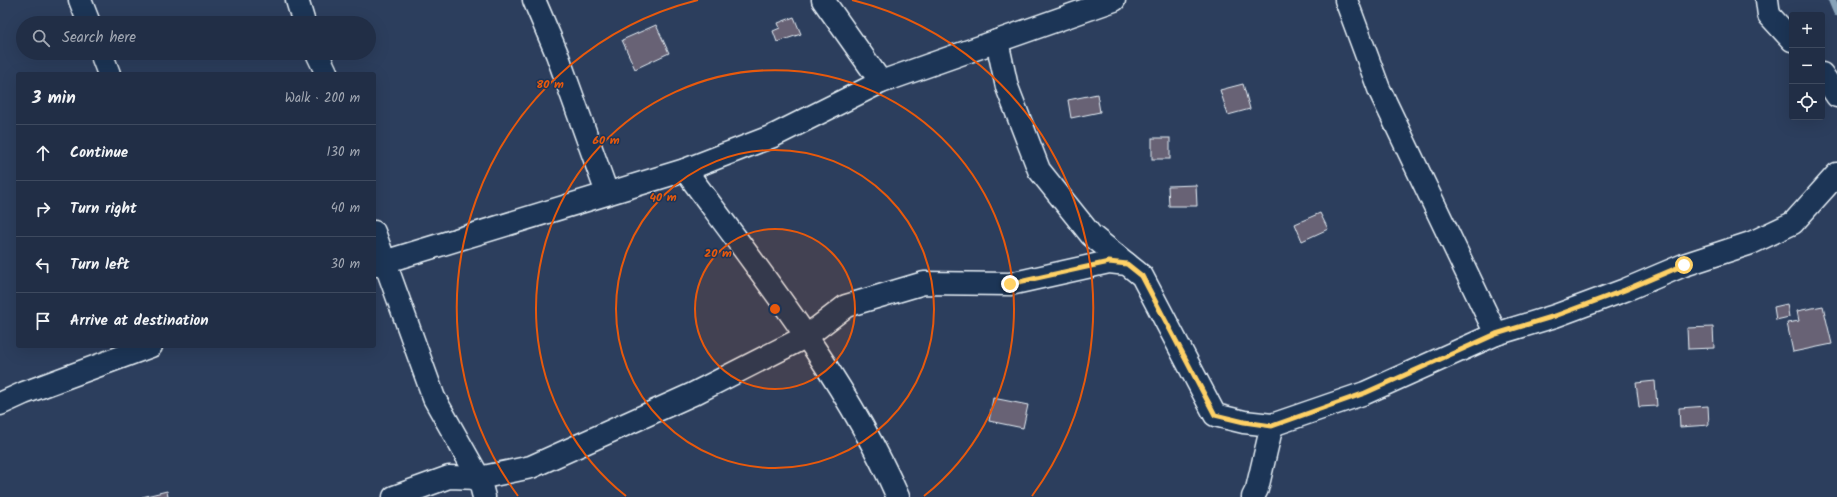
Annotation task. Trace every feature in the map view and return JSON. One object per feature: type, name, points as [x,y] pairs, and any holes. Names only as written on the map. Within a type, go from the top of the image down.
[{"type":"street","points":[[80,0],[86,16]]},
{"type":"street","points":[[297,0],[302,16]]},
{"type":"street","points":[[534,0],[556,54],[607,193]]},
{"type":"street","points":[[823,0],[881,82]]},
{"type":"street","points":[[379,263],[685,170],[773,136],[881,82],[1114,0]]},
{"type":"street","points":[[1346,0],[1378,89],[1496,334]]},
{"type":"street","points":[[1767,0],[1769,16],[1789,37]]},
{"type":"street","points":[[996,41],[1007,87],[1039,170],[1091,235],[1142,276],[1215,415],[1244,422],[1272,426],[1365,393],[1496,334],[1555,316],[1625,290],[1684,265],[1751,243],[1793,223],[1837,174]]},
{"type":"street","points":[[104,60],[108,72]]},
{"type":"street","points":[[320,60],[326,72]]},
{"type":"street","points":[[1825,78],[1837,96]]},
{"type":"street","points":[[685,170],[807,336],[881,458],[898,497]]},
{"type":"street","points":[[376,244],[379,263],[434,398],[482,487]]},
{"type":"street","points":[[394,497],[449,477],[482,487],[531,467],[693,394],[807,336],[846,306],[924,283],[1010,284],[1109,262],[1127,264]]},
{"type":"street","points":[[0,404],[24,393],[146,348]]},
{"type":"street","points":[[1253,497],[1257,489],[1272,426]]},
{"type":"building","points":[[794,17],[801,34],[777,42],[773,31],[780,28],[778,23]]},
{"type":"building","points":[[656,25],[669,53],[635,69],[622,40]]},
{"type":"building","points":[[1243,84],[1250,109],[1228,115],[1220,90]]},
{"type":"building","points":[[1097,94],[1100,112],[1071,118],[1068,100]]},
{"type":"building","points":[[1152,138],[1170,138],[1170,159],[1152,159]]},
{"type":"building","points":[[1196,185],[1197,206],[1169,206],[1168,186]]},
{"type":"building","points":[[1320,213],[1328,229],[1302,241],[1295,224]]},
{"type":"building","points":[[1787,304],[1789,317],[1776,320],[1774,307]]},
{"type":"building","points":[[1823,306],[1832,344],[1793,352],[1787,323],[1799,321],[1797,311]]},
{"type":"building","points":[[1713,327],[1714,348],[1688,349],[1687,328]]},
{"type":"building","points":[[1655,381],[1657,406],[1639,407],[1636,383]]},
{"type":"building","points":[[993,398],[1028,405],[1023,428],[989,421]]},
{"type":"building","points":[[1708,406],[1709,425],[1680,427],[1679,408]]},
{"type":"building","points":[[167,491],[168,497],[142,497]]},
{"type":"waterway","points":[[1832,0],[1837,12]]},
{"type":"route","points":[[1010,284],[1109,262],[1127,264],[1142,276],[1215,415],[1244,422],[1272,426],[1365,393],[1496,334],[1555,316],[1625,290],[1684,265]]}]
